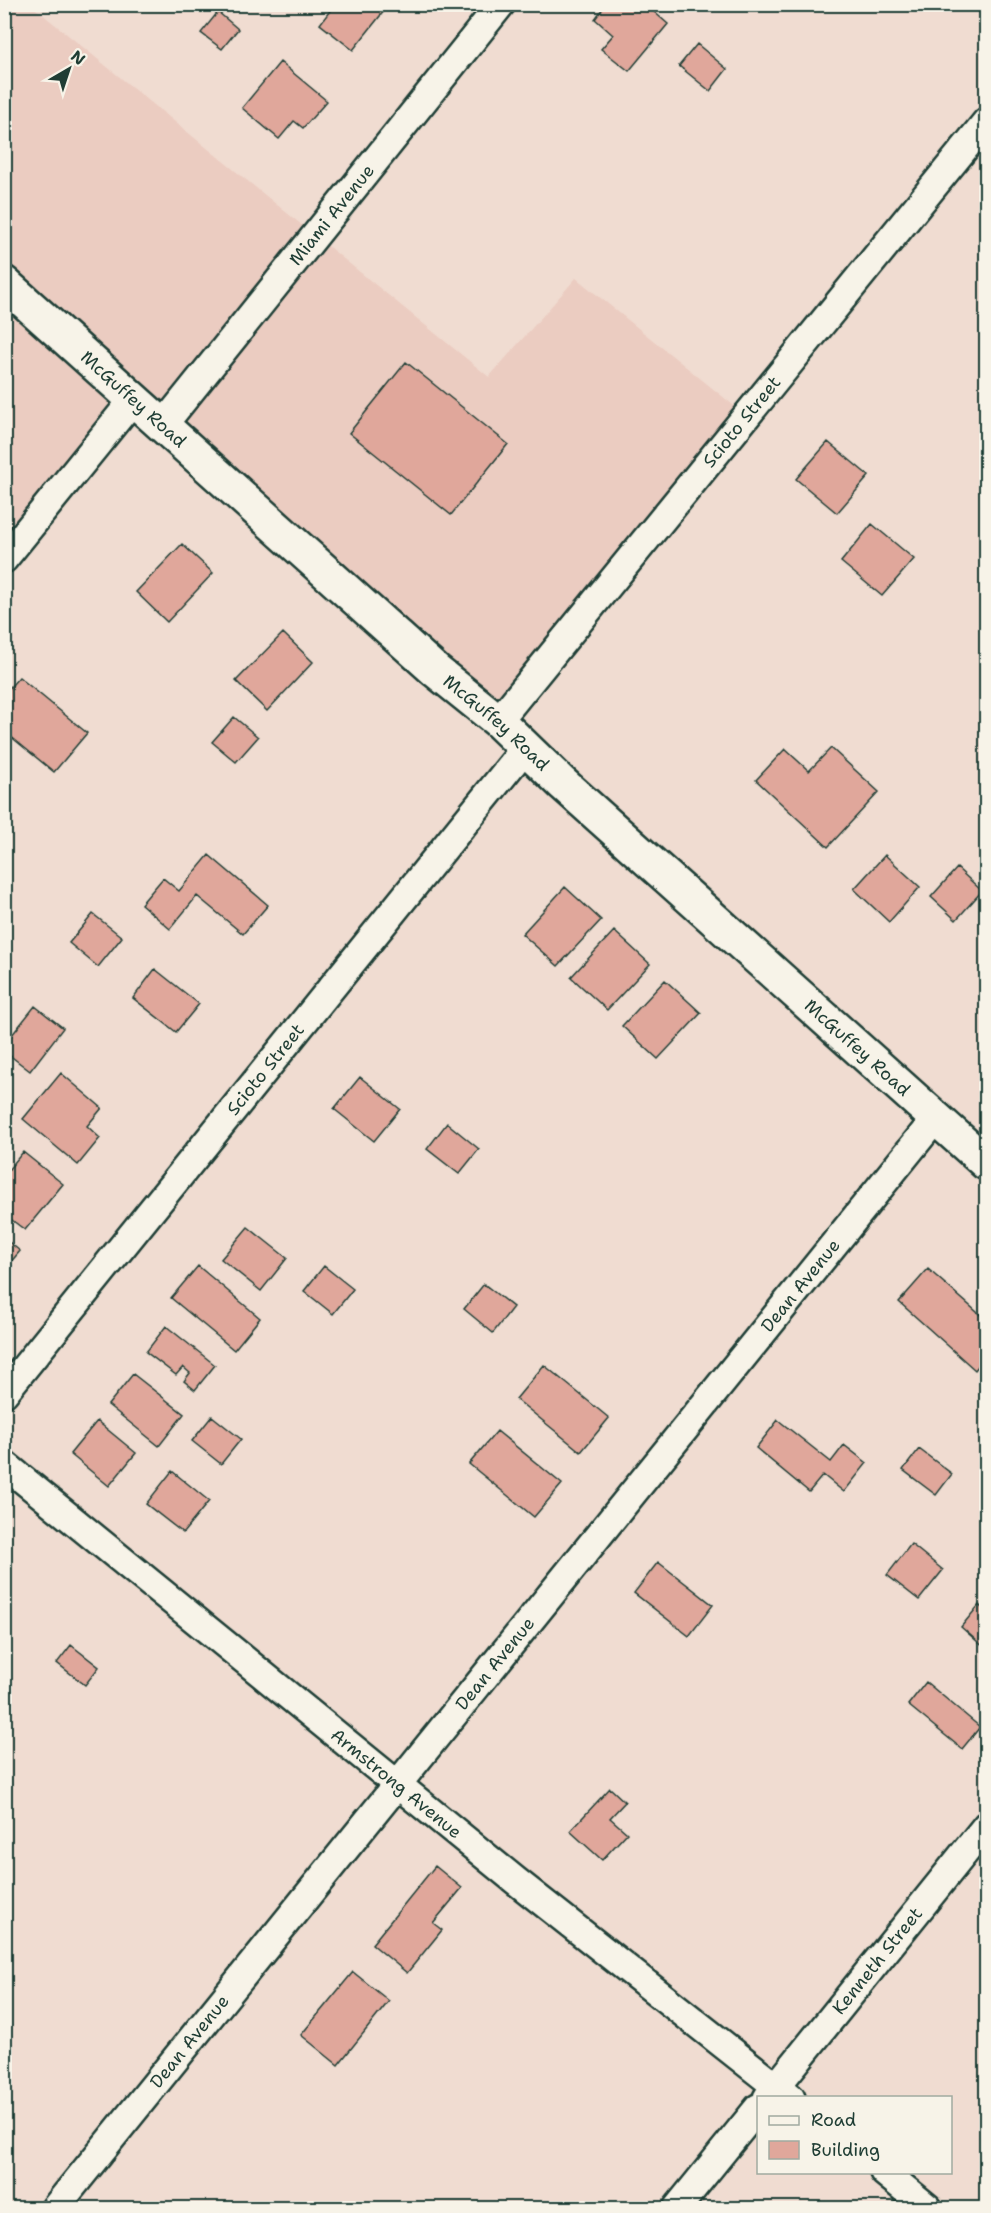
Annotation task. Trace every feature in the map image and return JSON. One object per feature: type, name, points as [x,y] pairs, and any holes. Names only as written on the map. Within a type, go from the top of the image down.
[{"type":"street","name":"Miami Avenue","points":[[164,424],[501,4]]},
{"type":"street","name":"Scioto Street","points":[[498,721],[987,122]]},
{"type":"street","name":"McGuffey Road","points":[[4,283],[133,400],[164,424],[436,671],[498,721],[562,783],[987,1163]]},
{"type":"street","points":[[4,559],[133,400]]},
{"type":"street","name":"Scioto Street","points":[[4,1393],[526,747]]},
{"type":"street","name":"Dean Avenue","points":[[55,2208],[936,1118]]},
{"type":"street","name":"Armstrong Avenue","points":[[4,1464],[778,2094]]},
{"type":"street","name":"Kenneth Street","points":[[778,2094],[987,1826]]},
{"type":"street","points":[[677,2208],[757,2110]]},
{"type":"street","points":[[886,2174],[928,2208]]},
{"type":"shaded area","points":[[5,5],[31,5],[489,377],[576,278],[748,417],[498,721],[133,400],[5,559]]},
{"type":"building","points":[[335,4],[376,4],[384,11],[353,50],[320,24]]},
{"type":"building","points":[[606,4],[645,4],[668,24],[629,71],[601,49],[613,35],[595,19]]},
{"type":"building","points":[[218,12],[238,29],[222,49],[201,33]]},
{"type":"building","points":[[697,44],[727,69],[710,91],[679,66]]},
{"type":"building","points":[[280,62],[327,101],[303,128],[294,121],[279,139],[242,108]]},
{"type":"building","points":[[406,362],[508,444],[451,515],[349,433]]},
{"type":"building","points":[[828,442],[869,476],[837,513],[796,479]]},
{"type":"building","points":[[872,524],[914,559],[882,596],[841,562]]},
{"type":"building","points":[[182,544],[213,573],[167,622],[136,592]]},
{"type":"building","points":[[283,633],[313,662],[267,711],[236,681]]},
{"type":"building","points":[[19,677],[87,733],[54,772],[4,731],[4,694]]},
{"type":"building","points":[[234,717],[258,737],[236,762],[212,742]]},
{"type":"building","points":[[831,748],[879,792],[828,847],[756,780],[785,749],[809,771]]},
{"type":"building","points":[[209,855],[268,905],[243,934],[197,896],[170,929],[141,904],[163,878],[179,891]]},
{"type":"building","points":[[885,855],[920,887],[889,922],[854,889]]},
{"type":"building","points":[[957,868],[982,891],[956,920],[931,897]]},
{"type":"building","points":[[565,887],[601,920],[558,966],[522,934]]},
{"type":"building","points":[[93,914],[122,937],[98,967],[69,943]]},
{"type":"building","points":[[614,931],[650,964],[607,1010],[571,977]]},
{"type":"building","points":[[155,969],[199,1004],[176,1032],[133,998]]},
{"type":"building","points":[[665,980],[701,1013],[658,1059],[622,1026]]},
{"type":"building","points":[[35,1006],[63,1028],[30,1071],[4,1051],[4,1045]]},
{"type":"building","points":[[61,1073],[102,1108],[87,1126],[100,1138],[78,1165],[23,1119]]},
{"type":"building","points":[[360,1077],[400,1109],[374,1141],[334,1109]]},
{"type":"building","points":[[447,1123],[479,1149],[459,1174],[427,1149]]},
{"type":"building","points":[[23,1152],[63,1184],[25,1230],[4,1214],[4,1175]]},
{"type":"building","points":[[248,1227],[287,1258],[261,1291],[221,1259]]},
{"type":"building","points":[[4,1238],[20,1251],[4,1270]]},
{"type":"building","points":[[198,1266],[260,1318],[234,1350],[171,1298]]},
{"type":"building","points":[[324,1266],[353,1289],[333,1314],[304,1291]]},
{"type":"building","points":[[928,1269],[985,1319],[986,1317],[986,1356],[975,1370],[899,1302]]},
{"type":"building","points":[[484,1284],[513,1307],[493,1333],[464,1309]]},
{"type":"building","points":[[166,1326],[215,1365],[195,1390],[184,1381],[190,1373],[183,1367],[176,1375],[146,1352]]},
{"type":"building","points":[[544,1365],[609,1418],[581,1452],[516,1399]]},
{"type":"building","points":[[133,1374],[184,1414],[159,1446],[108,1405]]},
{"type":"building","points":[[212,1416],[241,1439],[221,1464],[192,1441]]},
{"type":"building","points":[[778,1420],[831,1462],[844,1445],[867,1463],[844,1492],[823,1475],[809,1492],[756,1448]]},
{"type":"building","points":[[97,1421],[136,1453],[109,1486],[70,1454]]},
{"type":"building","points":[[497,1431],[562,1484],[534,1517],[469,1464]]},
{"type":"building","points":[[919,1449],[952,1474],[936,1495],[903,1470]]},
{"type":"building","points":[[172,1471],[209,1501],[183,1533],[146,1504]]},
{"type":"building","points":[[911,1544],[943,1570],[919,1600],[887,1575]]},
{"type":"building","points":[[658,1562],[713,1605],[689,1636],[634,1593]]},
{"type":"building","points":[[979,1605],[986,1612],[986,1649],[961,1627]]},
{"type":"building","points":[[71,1645],[99,1667],[85,1685],[57,1663]]},
{"type":"building","points":[[926,1682],[980,1727],[962,1749],[908,1705]]},
{"type":"building","points":[[610,1788],[625,1802],[610,1818],[627,1833],[602,1860],[570,1831]]},
{"type":"building","points":[[435,1866],[462,1888],[433,1923],[442,1930],[407,1973],[372,1944]]},
{"type":"building","points":[[353,1972],[389,2001],[338,2065],[301,2035]]}]
